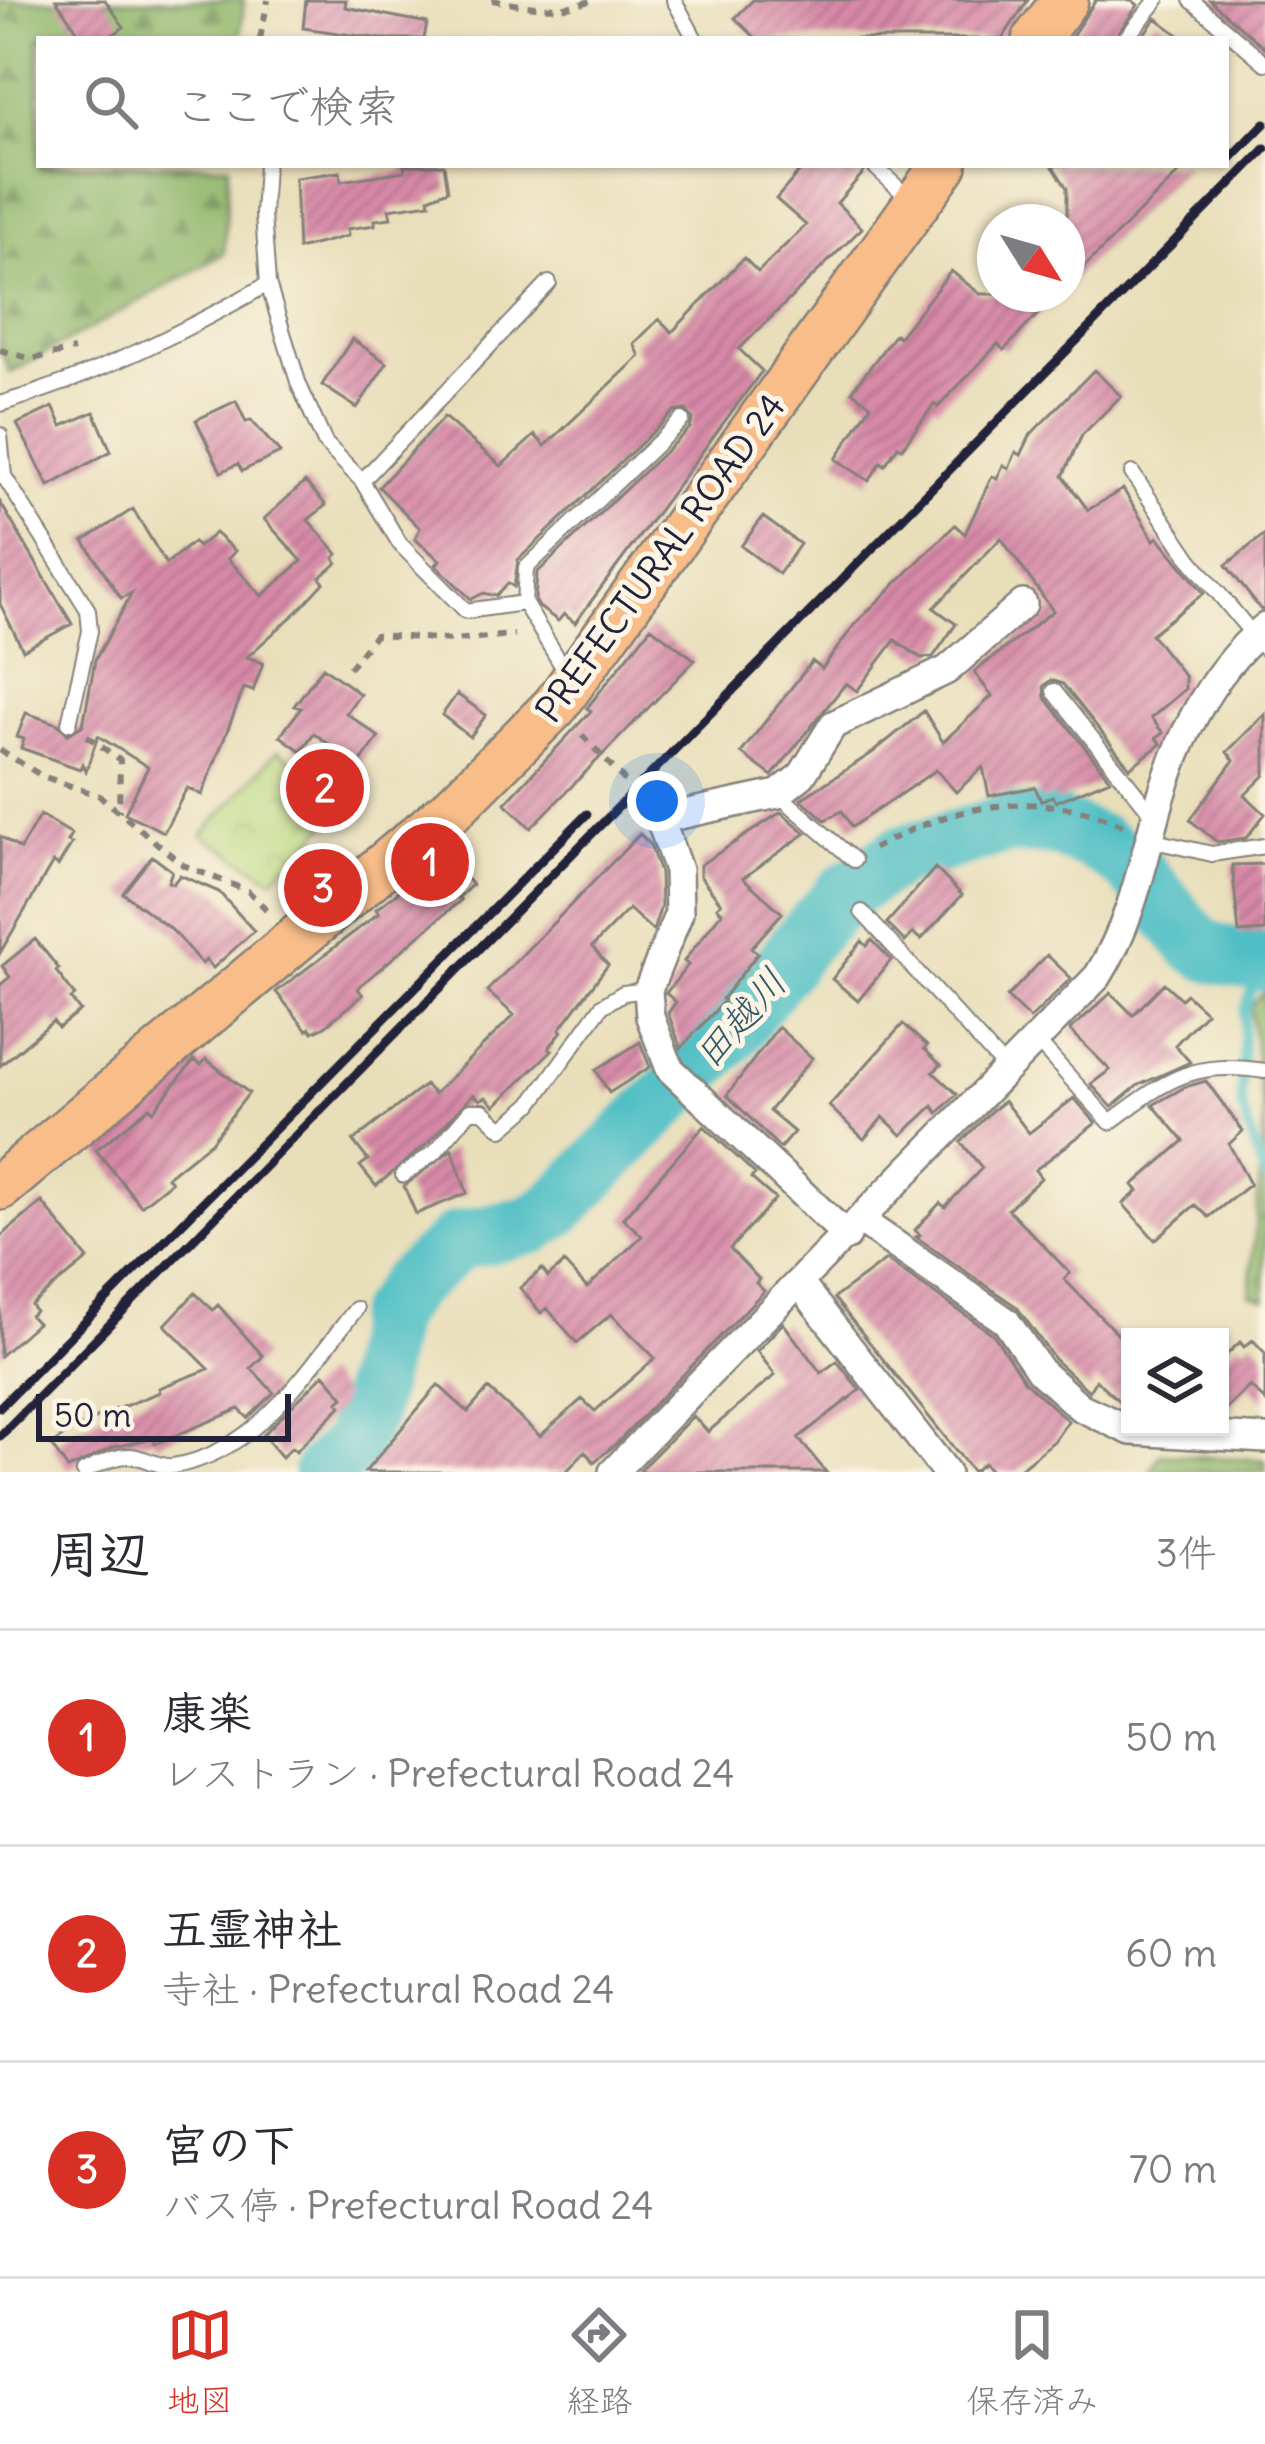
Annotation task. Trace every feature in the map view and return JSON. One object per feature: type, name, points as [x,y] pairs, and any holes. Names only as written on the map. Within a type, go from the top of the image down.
[{"type":"main road","points":[[1038,36],[1065,0]]},
{"type":"main road","name":"PREFECTURAL ROAD 24","points":[[0,1187],[454,807],[564,695],[942,168]]},
{"type":"street","points":[[1023,604],[947,670],[833,725],[802,775],[778,794],[660,819],[678,870],[679,913],[648,990],[650,1018],[670,1069],[704,1100],[854,1228],[1006,1321],[1040,1371],[1080,1407],[1131,1431],[1265,1439]]},
{"type":"street","points":[[613,1472],[1098,976],[1119,943],[1134,903],[1181,740],[1204,699],[1261,637]]},
{"type":"street","points":[[800,1284],[946,1472]]},
{"type":"lane","points":[[674,0],[693,36]]},
{"type":"lane","points":[[1127,36],[1157,0]]},
{"type":"lane","points":[[1191,0],[1265,62]]},
{"type":"lane","points":[[266,168],[263,215],[268,284],[299,385],[325,443],[362,481],[400,544],[466,611],[524,603]]},
{"type":"lane","points":[[876,168],[916,205]]},
{"type":"lane","points":[[362,481],[549,283]]},
{"type":"lane","points":[[0,404],[134,356],[268,284]]},
{"type":"lane","points":[[564,695],[542,632],[524,603],[526,568],[682,420]]},
{"type":"lane","points":[[0,435],[4,476],[88,610],[90,632],[69,724]]},
{"type":"lane","points":[[1132,473],[1190,560],[1261,637]]},
{"type":"lane","points":[[1054,691],[1151,836],[1212,854],[1265,846]]},
{"type":"lane","points":[[778,794],[854,860]]},
{"type":"lane","points":[[862,912],[1007,1070]]},
{"type":"lane","points":[[403,1174],[435,1152],[470,1111],[484,1111],[502,1129],[531,1104],[602,1006],[623,993],[648,990]]},
{"type":"lane","points":[[1037,1040],[1111,1122],[1170,1078],[1236,1068],[1263,1070]]},
{"type":"lane","points":[[84,1472],[129,1455],[169,1467],[214,1454],[247,1434],[287,1395],[356,1309]]},
{"type":"path","points":[[261,36],[268,0]]},
{"type":"path","points":[[492,0],[544,9],[592,0]]},
{"type":"path","points":[[349,668],[375,635],[453,640],[542,632]]},
{"type":"path","points":[[564,695],[660,819]]},
{"type":"path","points":[[69,724],[120,760],[119,812]]},
{"type":"path","points":[[0,750],[43,776],[100,796],[184,866],[248,891],[297,940]]},
{"type":"path","points":[[854,860],[917,824],[1005,803],[1058,805],[1151,836]]},
{"type":"green space","points":[[0,0],[244,0],[240,36],[36,36],[36,168],[229,168],[224,254],[10,373],[0,349]]},
{"type":"green space","points":[[278,750],[349,803],[273,879],[202,835]]},
{"type":"green space","points":[[1265,991],[1265,1299],[1250,1294],[1264,1119],[1250,1006]]},
{"type":"green space","points":[[1160,1454],[1265,1460],[1265,1472],[1150,1472]]},
{"type":"building","points":[[56,0],[105,0],[124,27],[111,36],[81,36]]},
{"type":"building","points":[[306,0],[346,0],[345,7],[427,23],[425,36],[360,36],[303,28]]},
{"type":"building","points":[[753,0],[1028,0],[1004,36],[754,36],[735,18]]},
{"type":"building","points":[[1096,0],[1132,0],[1138,5],[1116,36],[1072,36]]},
{"type":"building","points":[[1210,0],[1265,0],[1265,48],[1222,11]]},
{"type":"building","points":[[1156,18],[1180,36],[1142,36]]},
{"type":"building","points":[[444,168],[448,190],[429,198],[430,203],[389,209],[391,218],[347,229],[348,236],[298,249],[295,178],[340,172],[341,181]]},
{"type":"building","points":[[802,168],[863,168],[837,203],[862,228],[739,349],[762,371],[575,623],[564,614],[558,621],[539,607],[537,573],[690,428],[693,419],[686,410],[674,412],[518,560],[514,587],[508,583],[496,596],[484,593],[471,599],[436,565],[440,560],[415,539],[420,528],[379,487],[444,417],[501,466],[535,435],[545,446],[640,356],[634,344],[659,319],[672,332],[744,258],[758,272],[806,225],[776,199]]},
{"type":"building","points":[[1054,168],[1184,168],[1085,266],[1085,204],[1067,204],[1067,188]]},
{"type":"building","points":[[951,271],[977,292],[977,312],[1040,312],[1004,350],[998,344],[938,407],[934,404],[902,448],[898,446],[885,465],[881,462],[869,481],[836,459],[871,405],[852,391],[895,334],[899,337]]},
{"type":"building","points":[[352,339],[387,363],[357,408],[322,385]]},
{"type":"building","points":[[1094,370],[1121,396],[1082,435],[1063,476],[1088,510],[1123,489],[1154,540],[1158,537],[1204,593],[1151,634],[1185,677],[1185,689],[1151,718],[1163,733],[1156,738],[1161,744],[1130,768],[1063,684],[1051,680],[1044,686],[1045,697],[1110,779],[1056,802],[1052,796],[1041,801],[1035,787],[989,796],[983,767],[956,792],[936,770],[852,827],[842,811],[825,820],[801,799],[872,753],[924,711],[943,742],[992,696],[974,672],[1053,611],[1001,538],[934,608],[956,624],[933,657],[921,658],[895,640],[857,691],[846,683],[772,776],[741,753],[812,661],[822,669],[855,624],[955,525],[965,534],[992,476],[997,479],[1003,465],[1009,468],[1031,434]]},
{"type":"building","points":[[236,401],[246,422],[251,420],[280,453],[242,471],[238,464],[221,472],[196,420]]},
{"type":"building","points":[[53,407],[62,426],[94,412],[111,451],[49,486],[17,424]]},
{"type":"building","points":[[305,482],[326,505],[308,520],[338,554],[337,563],[320,578],[324,583],[298,611],[247,657],[263,663],[253,691],[244,688],[202,795],[187,788],[164,832],[125,813],[148,767],[98,736],[86,771],[82,764],[80,769],[21,748],[24,739],[17,737],[26,713],[58,724],[68,734],[83,725],[95,660],[132,593],[121,598],[84,541],[133,509],[166,564],[193,542],[198,547],[215,533],[235,551],[228,559],[262,596],[302,561],[264,519]]},
{"type":"building","points":[[0,502],[72,624],[23,650],[0,604]]},
{"type":"building","points":[[763,517],[800,544],[779,574],[741,546]]},
{"type":"building","points":[[1265,534],[1265,609],[1261,610],[1226,565]]},
{"type":"building","points":[[651,627],[695,660],[531,828],[505,803],[591,711],[587,708]]},
{"type":"building","points":[[323,667],[360,694],[346,713],[379,737],[358,766],[314,733],[301,751],[280,736],[301,708],[294,706]]},
{"type":"building","points":[[457,694],[486,715],[470,737],[442,715]]},
{"type":"building","points":[[1265,714],[1265,775],[1245,795],[1265,814],[1246,838],[1217,842],[1190,820],[1234,760],[1227,752]]},
{"type":"building","points":[[781,812],[806,833],[743,878],[782,913],[751,948],[758,953],[724,1001],[681,1048],[668,1013],[676,1002],[666,993],[722,912],[717,907],[721,903],[700,876],[700,865]]},
{"type":"building","points":[[40,815],[72,834],[68,841],[72,843],[58,866],[53,862],[0,953],[0,836],[20,849]]},
{"type":"building","points":[[640,834],[650,844],[660,873],[661,906],[653,931],[629,909],[592,947],[608,965],[560,1029],[552,1050],[495,1106],[473,1094],[427,1144],[376,1186],[360,1166],[368,1160],[353,1141],[425,1085],[434,1094],[514,1015],[487,991]]},
{"type":"building","points":[[445,855],[472,885],[458,898],[461,900],[361,985],[358,989],[363,995],[325,1026],[307,1030],[276,992]]},
{"type":"building","points":[[152,856],[172,871],[168,882],[173,884],[180,875],[219,892],[254,931],[213,968],[206,960],[202,964],[173,931],[123,893]]},
{"type":"building","points":[[1264,864],[1265,931],[1239,933],[1232,865]]},
{"type":"building","points":[[935,868],[962,895],[921,940],[913,933],[905,942],[887,923]]},
{"type":"building","points":[[35,939],[59,969],[80,1011],[58,1028],[53,1021],[0,1066],[0,985],[10,977],[2,966]]},
{"type":"building","points":[[872,940],[891,960],[858,1001],[832,979],[862,941],[867,946]]},
{"type":"building","points":[[1047,955],[1071,978],[1030,1019],[1007,997]]},
{"type":"building","points":[[1164,983],[1206,1012],[1175,1045],[1190,1062],[1137,1086],[1112,1107],[1091,1084],[1110,1070],[1070,1030],[1111,993],[1133,1015]]},
{"type":"building","points":[[903,1024],[941,1065],[933,1072],[957,1094],[938,1113],[933,1106],[902,1135],[883,1117],[864,1139],[829,1106]]},
{"type":"building","points":[[778,1027],[812,1058],[769,1111],[794,1132],[780,1148],[727,1095]]},
{"type":"building","points":[[640,1042],[650,1067],[609,1093],[596,1070]]},
{"type":"building","points":[[206,1059],[249,1093],[211,1142],[167,1177],[171,1182],[141,1206],[96,1150],[150,1107],[153,1111],[194,1060],[201,1065]]},
{"type":"building","points":[[1206,1081],[1243,1131],[1229,1144],[1250,1184],[1209,1217],[1195,1205],[1155,1240],[1123,1204],[1138,1191],[1133,1185],[1184,1141],[1153,1105]]},
{"type":"building","points":[[1074,1098],[1096,1123],[1035,1170],[1041,1178],[1008,1209],[1070,1273],[1064,1279],[1121,1338],[1121,1403],[1096,1380],[1089,1391],[1054,1359],[1017,1307],[916,1237],[920,1235],[915,1230],[940,1203],[945,1207],[982,1168],[961,1142],[991,1111],[1004,1101],[1029,1133]]},
{"type":"building","points":[[704,1126],[775,1199],[730,1249],[759,1279],[756,1283],[764,1291],[617,1443],[594,1462],[585,1451],[566,1472],[365,1472],[438,1385],[468,1412],[488,1389],[540,1436],[582,1399],[595,1411],[655,1358],[611,1314],[577,1343],[547,1308],[541,1313],[520,1288],[542,1269],[548,1277],[564,1263],[587,1288],[642,1236],[623,1218]]},
{"type":"building","points":[[452,1149],[467,1193],[416,1214],[404,1186]]},
{"type":"building","points":[[42,1202],[88,1259],[31,1305],[35,1311],[30,1316],[37,1323],[0,1356],[0,1237]]},
{"type":"building","points":[[886,1260],[993,1334],[1025,1382],[1068,1421],[1054,1441],[1016,1472],[992,1472],[984,1463],[973,1472],[834,1298]]},
{"type":"building","points":[[195,1293],[213,1310],[218,1305],[263,1356],[251,1368],[274,1393],[248,1418],[239,1409],[155,1444],[153,1438],[114,1447],[68,1469],[51,1445],[80,1425],[209,1369],[165,1325]]},
{"type":"building","points":[[783,1323],[821,1373],[837,1361],[860,1390],[798,1438],[826,1472],[640,1470],[693,1416],[708,1432],[775,1375],[757,1351]]},
{"type":"building","points":[[1253,1340],[1265,1353],[1265,1401],[1250,1386],[1229,1406],[1229,1352],[1240,1342],[1244,1347]]},
{"type":"building","points":[[324,1374],[344,1397],[338,1402],[341,1406],[296,1451],[292,1447],[282,1457],[263,1435]]},
{"type":"waterway","name":"田越川","points":[[323,1472],[348,1448],[366,1415],[385,1317],[407,1286],[458,1241],[531,1225],[555,1210],[730,1035],[846,892],[899,856],[1008,824],[1054,826],[1099,844],[1130,865],[1196,944],[1212,953],[1265,962]]},
{"type":"waterway","points":[[1261,963],[1244,1011],[1241,1105],[1265,1178]]},
{"type":"railway","points":[[1230,159],[1265,123]]},
{"type":"railway","points":[[0,1436],[1265,149]]},
{"type":"railway","points":[[0,1407],[587,814]]},
{"type":"place","name":"五霊神社","points":[[325,788]]},
{"type":"place","name":"康楽","points":[[430,862]]},
{"type":"place","name":"宮の下","points":[[323,888]]}]
